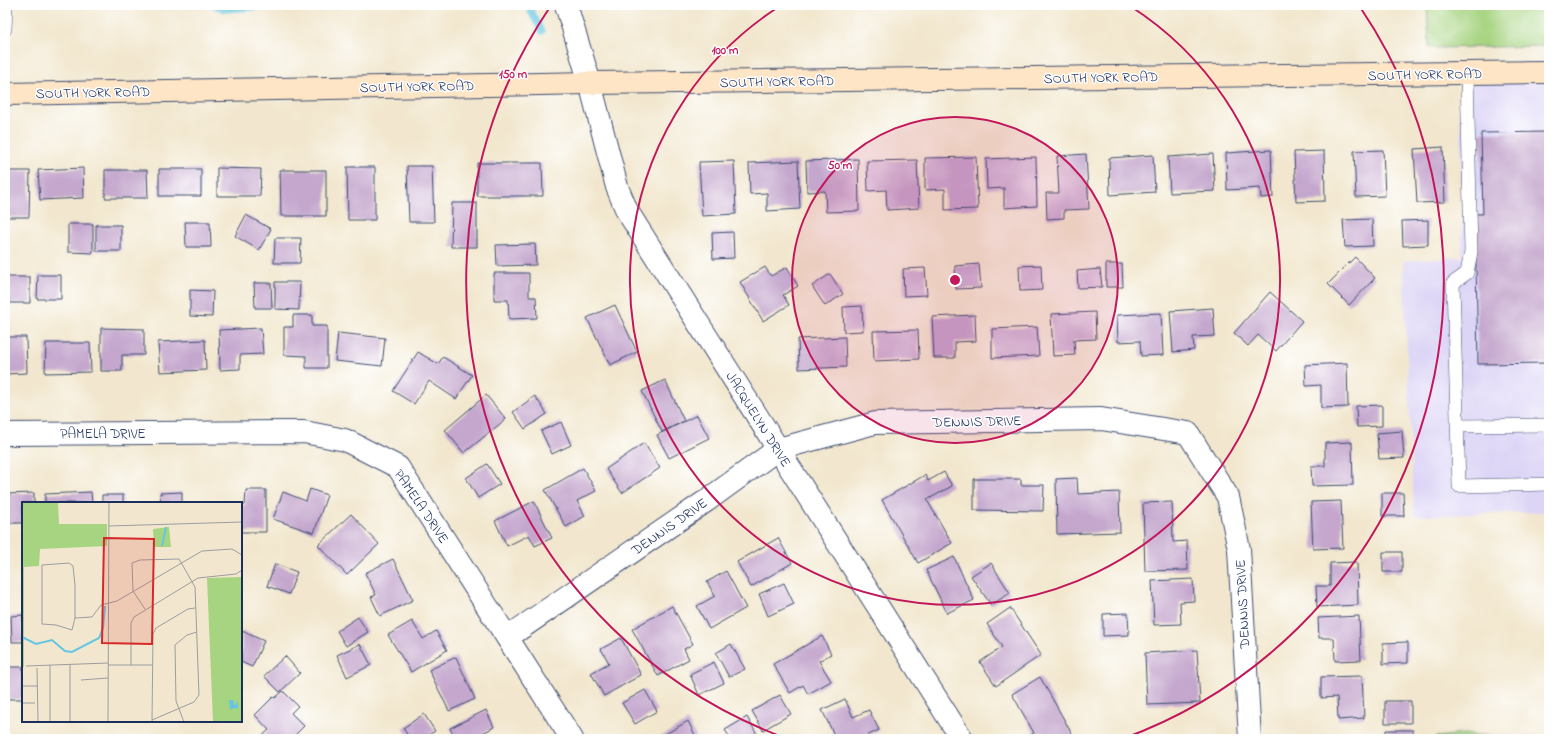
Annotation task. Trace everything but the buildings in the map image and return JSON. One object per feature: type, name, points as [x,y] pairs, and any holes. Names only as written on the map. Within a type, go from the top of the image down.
[{"type":"main road","name":"SOUTH YORK ROAD","points":[[5,94],[590,83],[1549,72]]},
{"type":"street","name":"JACQUELYN DRIVE","points":[[566,5],[590,83],[617,187],[627,211],[962,739]]},
{"type":"street","name":"DENNIS DRIVE","points":[[508,637],[706,501],[778,449],[875,423],[1101,420],[1188,433],[1228,497],[1239,549],[1250,739]]},
{"type":"street","name":"PAMELA DRIVE","points":[[5,434],[304,432],[346,440],[398,467],[572,739]]},
{"type":"lane","points":[[5,30],[6,5]]},
{"type":"lane","points":[[1467,73],[1471,252],[1467,272],[1453,283],[1459,486],[1549,484]]},
{"type":"lane","points":[[1457,426],[1549,424]]},
{"type":"shaded area","points":[[1549,77],[1549,512],[1414,516],[1403,261],[1462,257],[1461,78]]},
{"type":"green space","points":[[1427,5],[1549,5],[1549,46],[1429,48]]},
{"type":"green space","points":[[1463,734],[1523,738],[1549,736],[1549,739],[1436,739],[1437,737]]},
{"type":"waterway","points":[[214,5],[225,9],[287,5]]},
{"type":"waterway","points":[[527,5],[542,31]]}]
